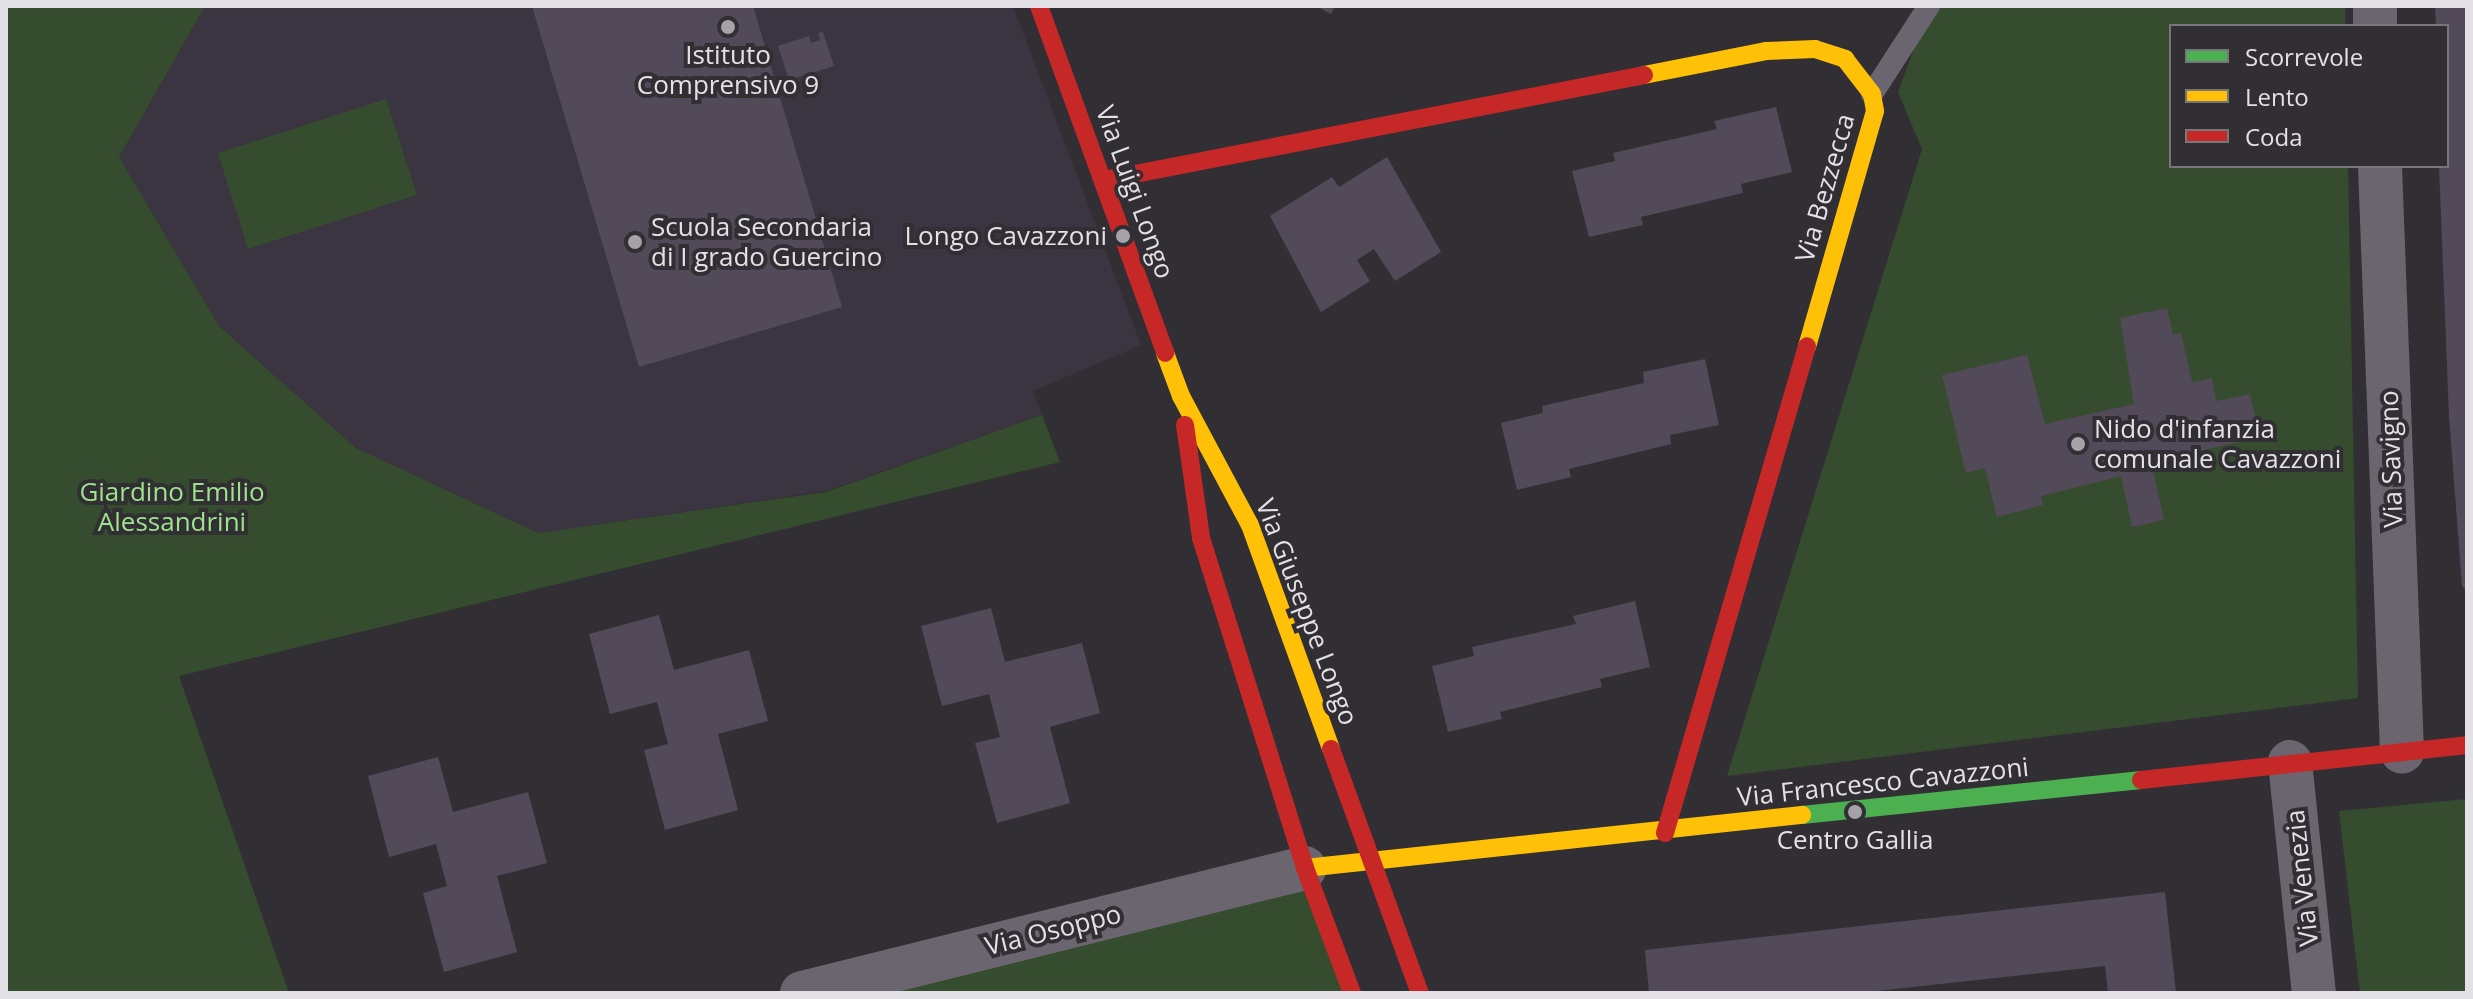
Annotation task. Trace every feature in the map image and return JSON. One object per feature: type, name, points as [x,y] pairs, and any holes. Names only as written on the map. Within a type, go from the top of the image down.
[{"type":"street","name":"Via Luigi Longo","points":[[1039,6],[1181,396]]},
{"type":"street","name":"Via Bezzecca","points":[[1104,180],[1766,51],[1815,49],[1845,59],[1872,94],[1875,111],[1665,833]]},
{"type":"street","name":"Via Savigno","points":[[2380,168],[2402,752]]},
{"type":"street","name":"Via Giuseppe Longo","points":[[1181,396],[1250,525],[1420,993]]},
{"type":"street","points":[[1181,396],[1201,538],[1305,868],[1352,993]]},
{"type":"street","name":"Via Francesco Cavazzoni","points":[[1305,868],[1665,833],[2290,762],[2467,745]]},
{"type":"street","name":"Via Venezia","points":[[2290,762],[2314,993]]},
{"type":"street","name":"Via Osoppo","points":[[802,993],[868,984],[1305,868]]},
{"type":"lane","points":[[1872,94],[1929,6]]},
{"type":"shaded area","name":"Scuola Secondaria di I grado Guercino","points":[[205,6],[1013,6],[1141,345],[1033,391],[1042,415],[826,491],[538,533],[356,448],[219,326],[119,157]]},
{"type":"green space","name":"Giardino Emilio Alessandrini","points":[[6,6],[205,6],[119,157],[219,326],[356,448],[538,533],[826,492],[1042,415],[1060,462],[179,676],[289,993],[6,993]]},
{"type":"green space","points":[[1930,6],[2345,6],[2345,24],[2169,24],[2169,168],[2348,168],[2358,698],[1727,776],[1922,149],[1898,92]]},
{"type":"green space","points":[[386,99],[417,195],[248,249],[218,153]]},
{"type":"green space","points":[[2467,799],[2467,993],[2360,993],[2339,811]]},
{"type":"green space","points":[[1305,868],[1352,993],[802,993]]},
{"type":"building","points":[[532,6],[753,6],[842,307],[639,367]]},
{"type":"building","points":[[1316,6],[1335,6],[1331,14]]},
{"type":"building","points":[[2435,6],[2467,6],[2467,591],[2462,586],[2449,416],[2439,168],[2449,168],[2449,24],[2436,24]]},
{"type":"building","points":[[823,32],[834,66],[789,80],[778,46],[809,36],[811,43],[820,40],[818,33]]},
{"type":"building","points":[[1776,107],[1792,172],[1741,184],[1743,193],[1641,217],[1643,225],[1589,237],[1572,171],[1615,161],[1613,153],[1717,129],[1714,121]]},
{"type":"building","points":[[1387,157],[1441,252],[1395,281],[1374,249],[1357,260],[1370,281],[1321,312],[1270,216],[1332,177],[1339,187]]},
{"type":"building","points":[[2167,308],[2173,335],[2181,333],[2192,382],[2212,378],[2216,401],[2250,394],[2256,420],[2248,421],[2252,439],[2151,462],[2164,520],[2132,527],[2121,476],[2041,496],[2043,505],[1997,517],[1985,468],[1966,473],[1942,375],[2027,355],[2045,424],[2134,404],[2120,318]]},
{"type":"building","points":[[1705,359],[1719,425],[1670,435],[1671,444],[1569,469],[1571,477],[1517,490],[1501,423],[1543,413],[1542,406],[1644,383],[1643,372]]},
{"type":"building","points":[[1635,601],[1650,667],[1600,679],[1602,687],[1500,712],[1502,719],[1448,732],[1432,666],[1474,656],[1472,647],[1576,624],[1573,616]]},
{"type":"building","points":[[991,608],[1005,662],[1082,643],[1100,713],[1050,727],[1070,803],[997,823],[975,743],[1000,737],[989,694],[942,706],[921,626]]},
{"type":"building","points":[[659,615],[674,670],[749,650],[768,721],[718,734],[738,810],[665,830],[644,750],[668,744],[657,702],[610,714],[589,634]]},
{"type":"building","points":[[438,757],[453,812],[528,792],[547,863],[497,876],[517,952],[444,972],[423,893],[447,886],[436,844],[389,857],[368,776]]},
{"type":"building","points":[[2165,892],[2176,993],[2108,993],[2105,966],[1858,993],[1649,993],[1645,950]]},
{"type":"traffic: fast","points":[[1802,815],[2141,780]]},
{"type":"traffic: slow","points":[[1644,75],[1766,51],[1815,49],[1845,59],[1872,94],[1875,111],[1807,346]]},
{"type":"traffic: slow","points":[[1165,353],[1181,396],[1250,525],[1331,749]]},
{"type":"traffic: slow","points":[[1305,868],[1802,815]]},
{"type":"traffic: jam","points":[[1039,6],[1165,353]]},
{"type":"traffic: jam","points":[[1104,180],[1644,75]]},
{"type":"traffic: jam","points":[[1665,833],[1807,346]]},
{"type":"traffic: jam","points":[[1185,425],[1201,538],[1305,868],[1352,993]]},
{"type":"traffic: jam","points":[[2141,780],[2467,745]]},
{"type":"traffic: jam","points":[[1331,749],[1420,993]]},
{"type":"place","name":"Istituto Comprensivo 9","points":[[728,27]]},
{"type":"place","name":"Longo Cavazzoni","points":[[1123,236]]},
{"type":"place","name":"Scuola Secondaria di I grado Guercino","points":[[635,242]]},
{"type":"place","name":"Nido d'infanzia comunale Cavazzoni","points":[[2078,444]]},
{"type":"place","name":"Centro Gallia","points":[[1855,812]]}]
